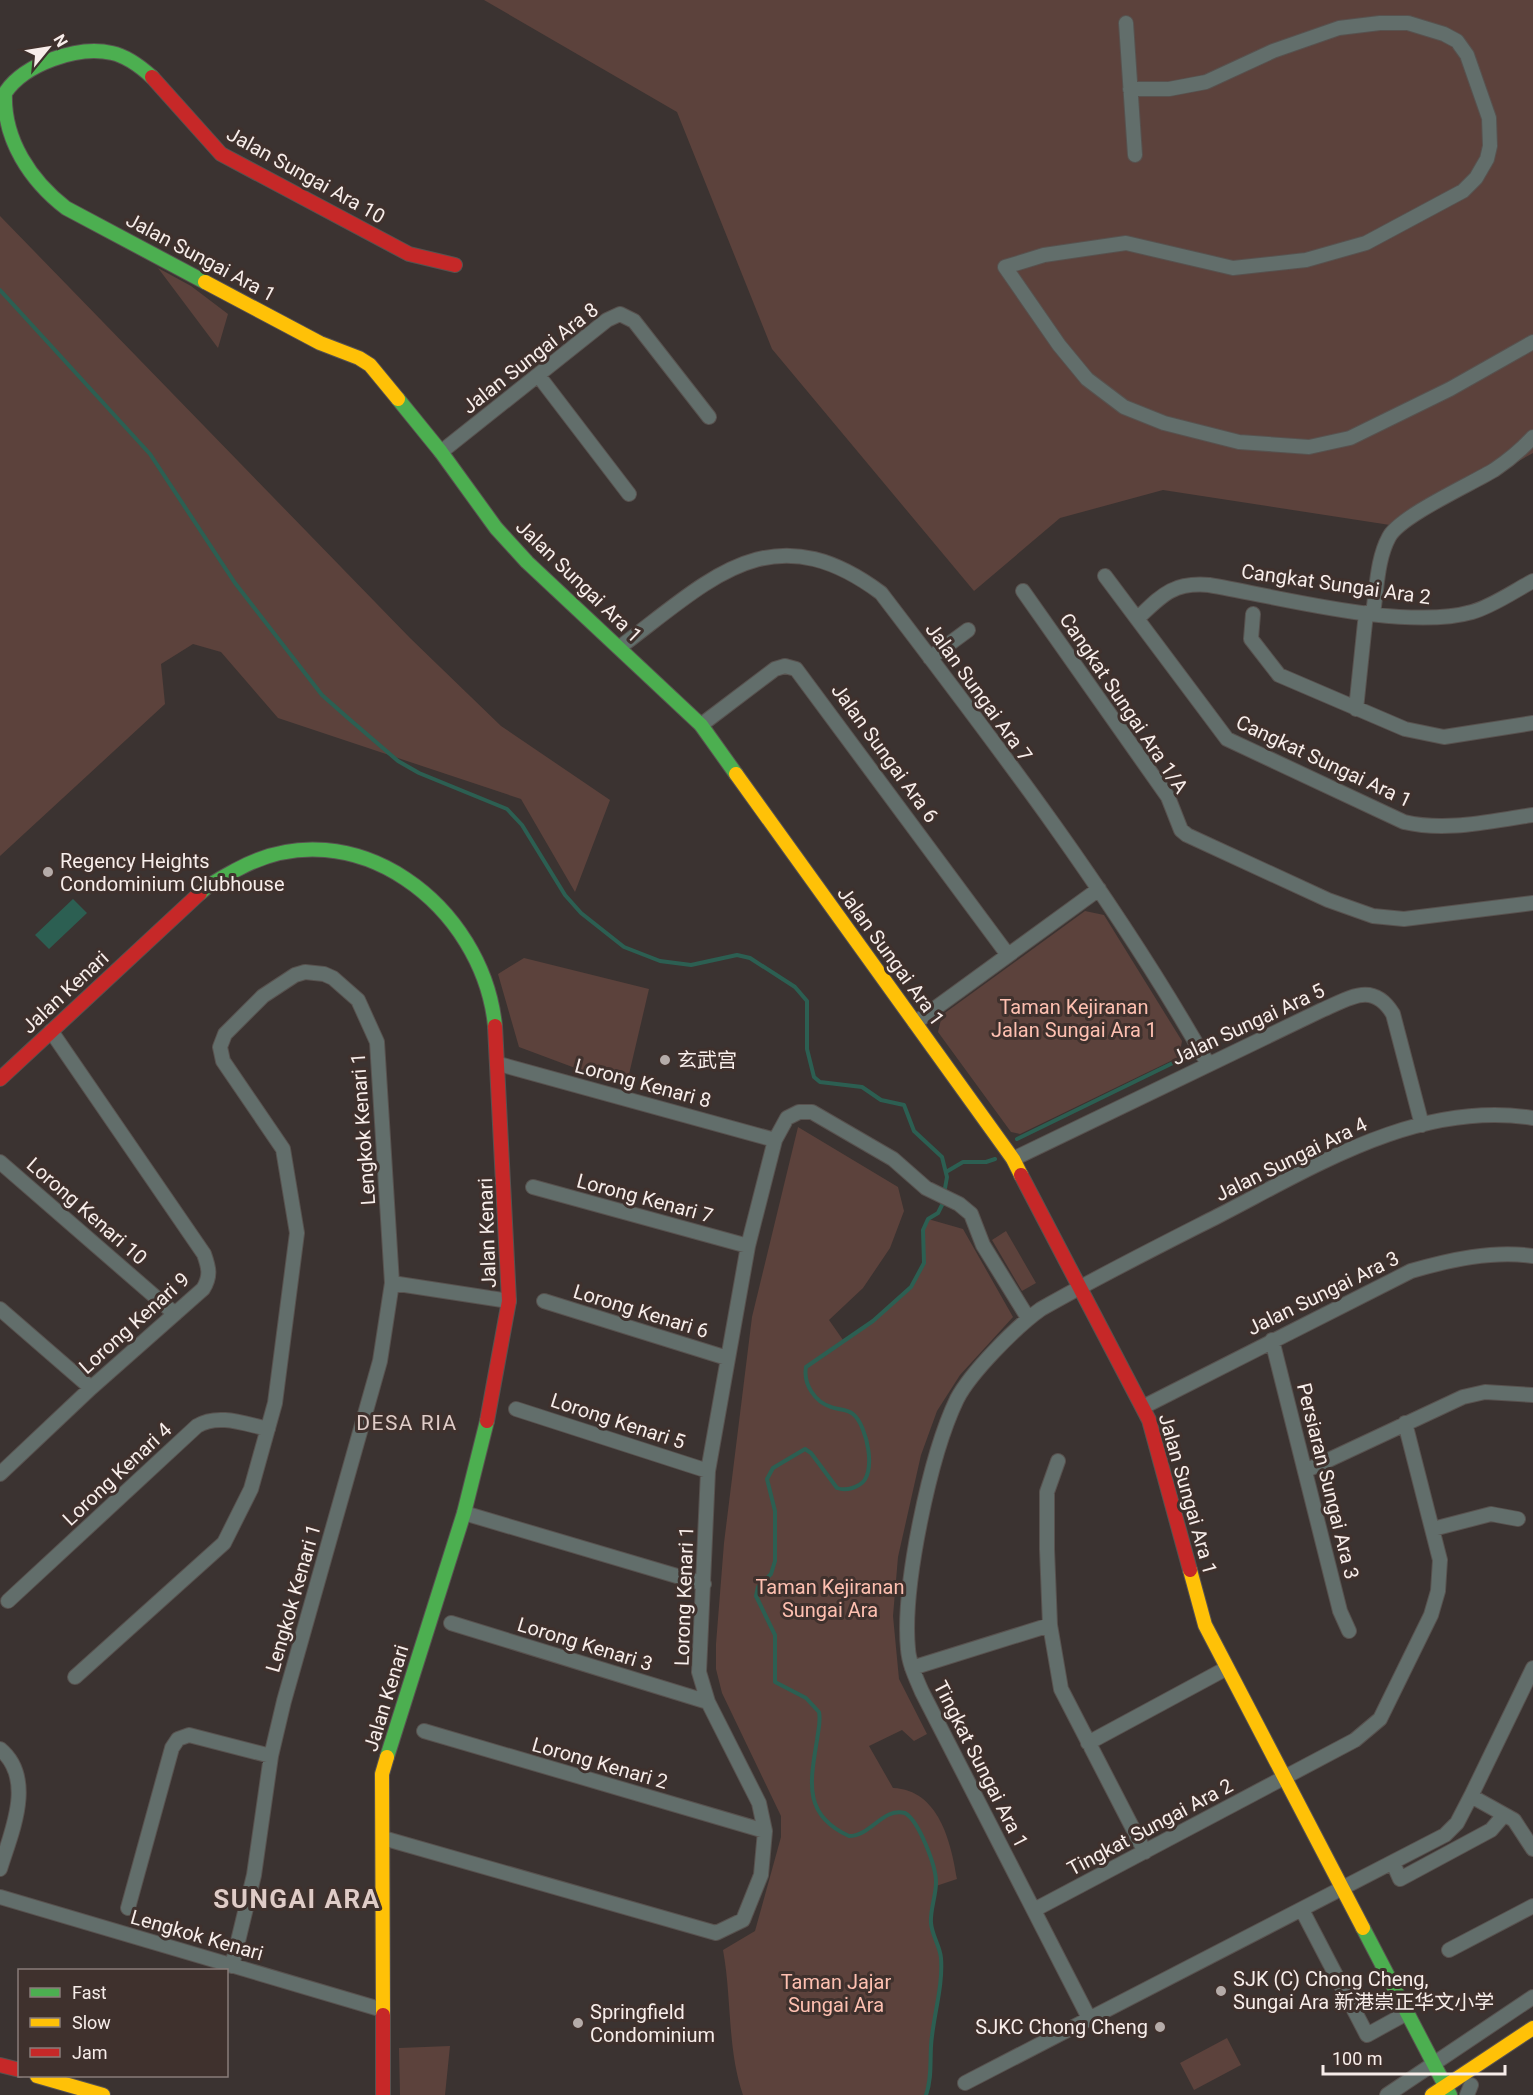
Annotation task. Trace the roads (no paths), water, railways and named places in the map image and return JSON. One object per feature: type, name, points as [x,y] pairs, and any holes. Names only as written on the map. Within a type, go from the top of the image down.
[{"type":"street","points":[[1126,23],[1135,155]]},
{"type":"street","points":[[1130,88],[1169,89],[1206,82],[1273,51],[1340,28],[1380,23],[1408,23],[1457,41],[1467,55],[1489,118],[1490,146],[1487,159],[1476,178],[1463,191],[1366,243],[1306,260],[1233,268],[1126,243],[1044,255],[1005,267],[1059,345],[1087,379],[1124,407],[1164,423],[1239,442],[1309,447],[1350,438],[1450,389],[1533,342]]},
{"type":"street","name":"Jalan Sungai Ara 10","points":[[2,93],[12,83],[54,61],[95,51],[115,54],[146,70],[204,139],[221,154],[409,254],[456,265]]},
{"type":"street","name":"Jalan Sungai Ara 1","points":[[2,93],[1,108],[6,127],[28,170],[44,191],[66,208],[320,343],[359,358],[370,365],[441,452],[496,528],[566,600],[620,647],[700,725],[1012,1159],[1143,1407],[1154,1433],[1201,1615],[1447,2091]]},
{"type":"street","name":"Jalan Sungai Ara 8","points":[[441,452],[607,320],[620,314],[634,321],[709,417]]},
{"type":"street","points":[[538,375],[629,494]]},
{"type":"street","points":[[1356,709],[1370,613],[1382,555],[1390,534],[1406,520],[1494,470],[1516,454],[1533,437]]},
{"type":"street","name":"Jalan Sungai Ara 7","points":[[620,647],[710,580],[734,566],[758,558],[805,556],[833,564],[856,575],[881,593],[1098,889],[1165,988],[1208,1064]]},
{"type":"street","name":"Cangkat Sungai Ara 1","points":[[1105,576],[1138,618],[1220,733],[1234,743],[1404,822],[1428,827],[1451,827],[1533,814]]},
{"type":"street","name":"Cangkat Sungai Ara 2","points":[[1138,618],[1162,595],[1184,585],[1195,584],[1370,613],[1438,619],[1474,612],[1533,581]]},
{"type":"street","name":"Cangkat Sungai Ara 1/A","points":[[1023,591],[1168,797],[1181,830],[1187,835],[1328,900],[1373,916],[1404,919],[1533,903]]},
{"type":"street","points":[[1253,615],[1251,639],[1278,675],[1405,729],[1444,737],[1526,726],[1533,723]]},
{"type":"street","points":[[930,658],[968,630]]},
{"type":"street","name":"Jalan Sungai Ara 6","points":[[700,725],[775,669],[785,666],[796,669],[1008,955]]},
{"type":"street","name":"Jalan Kenari","points":[[0,1079],[210,884],[256,859],[284,852],[322,849],[358,855],[393,869],[423,891],[448,915],[464,938],[483,978],[494,1014],[500,1064],[508,1301],[492,1402],[464,1513],[382,1774],[383,2095]]},
{"type":"street","points":[[915,1023],[1098,889]]},
{"type":"street","name":"Lengkok Kenari 1","points":[[75,1677],[224,1543],[251,1489],[275,1403],[297,1233],[283,1149],[223,1060],[220,1047],[225,1034],[263,996],[295,975],[315,973],[333,978],[358,1000],[377,1042],[392,1283],[380,1361],[284,1701],[271,1756],[254,1875],[232,1966]]},
{"type":"street","name":"Jalan Sungai Ara 5","points":[[1012,1159],[1322,1010],[1358,995],[1368,994],[1387,1004],[1393,1014],[1422,1125]]},
{"type":"street","name":"Lorong Kenari 9","points":[[0,1474],[91,1388],[203,1289],[209,1280],[209,1267],[204,1254],[51,1031]]},
{"type":"street","name":"Lorong Kenari 8","points":[[500,1064],[775,1140]]},
{"type":"street","name":"Lorong Kenari 1","points":[[383,1838],[717,1933],[743,1920],[761,1875],[765,1831],[759,1803],[708,1702],[699,1672],[708,1471],[748,1246],[775,1140],[788,1118],[799,1112],[812,1112],[893,1159],[935,1194],[959,1204],[971,1214],[983,1245],[1028,1318]]},
{"type":"street","name":"Jalan Sungai Ara 4","points":[[1080,1287],[1355,1146],[1422,1125],[1482,1116],[1533,1118]]},
{"type":"street","name":"Lorong Kenari 10","points":[[0,1162],[175,1314]]},
{"type":"street","name":"Lorong Kenari 7","points":[[533,1187],[748,1246]]},
{"type":"street","name":"Jalan Sungai Ara 3","points":[[1143,1407],[1411,1271],[1448,1260],[1493,1256],[1533,1256]]},
{"type":"street","points":[[392,1283],[508,1301]]},
{"type":"street","name":"Tingkat Sungai Ara 1","points":[[1080,1287],[1028,1318],[963,1390],[943,1434],[920,1525],[910,1582],[907,1633],[912,1668],[921,1692],[1090,2020]]},
{"type":"street","name":"Lorong Kenari 6","points":[[544,1301],[728,1358]]},
{"type":"street","points":[[0,1309],[91,1388]]},
{"type":"street","name":"Persiaran Sungai Ara 3","points":[[1272,1340],[1340,1611],[1349,1631]]},
{"type":"street","points":[[1305,1471],[1463,1397],[1485,1392],[1533,1395]]},
{"type":"street","name":"Lorong Kenari 5","points":[[516,1409],[708,1471]]},
{"type":"street","name":"Lorong Kenari 4","points":[[8,1601],[207,1419],[220,1419],[268,1429]]},
{"type":"street","name":"Tingkat Sungai Ara 2","points":[[1034,1910],[1285,1779],[1355,1740],[1380,1719],[1431,1615],[1438,1591],[1440,1560],[1405,1423]]},
{"type":"street","points":[[0,1454],[11,1464]]},
{"type":"street","points":[[1058,1461],[1047,1492],[1050,1625],[1061,1689],[1145,1852]]},
{"type":"street","points":[[464,1513],[704,1584]]},
{"type":"street","points":[[1433,1529],[1491,1514],[1518,1519]]},
{"type":"street","name":"Lorong Kenari 3","points":[[451,1623],[708,1702]]},
{"type":"street","points":[[912,1668],[1050,1625]]},
{"type":"street","points":[[1088,1743],[1227,1668]]},
{"type":"street","points":[[965,2083],[1445,1835],[1457,1823],[1533,1668]]},
{"type":"street","name":"Lorong Kenari 2","points":[[424,1731],[765,1831]]},
{"type":"street","points":[[128,1908],[172,1748],[178,1739],[189,1735],[271,1756]]},
{"type":"street","points":[[0,1749],[16,1772],[19,1794],[16,1814],[0,1869]]},
{"type":"street","points":[[1471,1796],[1521,1827],[1533,1849]]},
{"type":"street","points":[[1393,1863],[1400,1879],[1491,1830],[1504,1815]]},
{"type":"street","name":"Lengkok Kenari","points":[[0,1897],[383,2010]]},
{"type":"street","points":[[1449,1950],[1533,1906]]},
{"type":"street","points":[[1302,1910],[1367,2035],[1407,2013]]},
{"type":"street","points":[[1388,2095],[1432,2062],[1533,1997]]},
{"type":"street","points":[[1432,2095],[1447,2091],[1533,2028]]},
{"type":"street","points":[[1456,2095],[1469,2090],[1533,2044]]},
{"type":"street","points":[[0,2065],[18,2070]]},
{"type":"street","points":[[40,2077],[103,2095]]},
{"type":"waterway","points":[[0,290],[150,454],[235,583],[322,695],[398,761],[419,773],[507,809],[522,825],[565,895],[581,913],[624,947],[660,961],[691,965],[737,955],[750,958],[795,987],[807,1001],[807,1049],[814,1077],[820,1082],[862,1087],[881,1100],[904,1105],[914,1131],[942,1157],[947,1177],[944,1194]]},
{"type":"waterway","points":[[1017,1139],[1179,1060]]},
{"type":"waterway","points":[[946,1172],[963,1162],[986,1162],[995,1159]]},
{"type":"waterway","points":[[926,2095],[941,1968],[940,1954],[931,1923],[936,1882],[930,1855],[916,1825],[905,1813],[890,1814],[864,1832],[849,1836],[834,1828],[817,1808],[812,1784],[820,1723],[819,1712],[806,1698],[775,1682],[775,1635],[756,1596],[758,1587],[771,1574],[775,1561],[775,1511],[767,1479],[773,1468],[805,1449],[811,1453],[837,1488],[846,1489],[859,1485],[865,1480],[868,1472],[868,1450],[863,1428],[851,1412],[825,1405],[815,1397],[806,1380],[806,1367],[873,1321],[911,1287],[924,1263],[923,1230],[928,1219],[938,1213],[944,1201]]},
{"type":"place","name":"Regency Heights Condominium Clubhouse","points":[[48,872]]},
{"type":"place","name":"玄武宫","points":[[665,1060]]},
{"type":"place","name":"SJK (C) Chong Cheng, Sungai Ara 新港崇正华文小学","points":[[1221,1991]]},
{"type":"place","name":"Springfield Condominium","points":[[578,2023]]},
{"type":"place","name":"SJKC Chong Cheng","points":[[1160,2027]]},
{"type":"district","name":"DESA RIA","points":[[407,1423]]},
{"type":"district","name":"SUNGAI ARA","points":[[297,1899]]},
{"type":"park label","name":"Taman Kejiranan Jalan Sungai Ara 1","points":[[1074,1018]]},
{"type":"park label","name":"Taman Kejiranan Sungai Ara","points":[[830,1598]]},
{"type":"park label","name":"Taman Jajar Sungai Ara","points":[[836,1994]]}]
